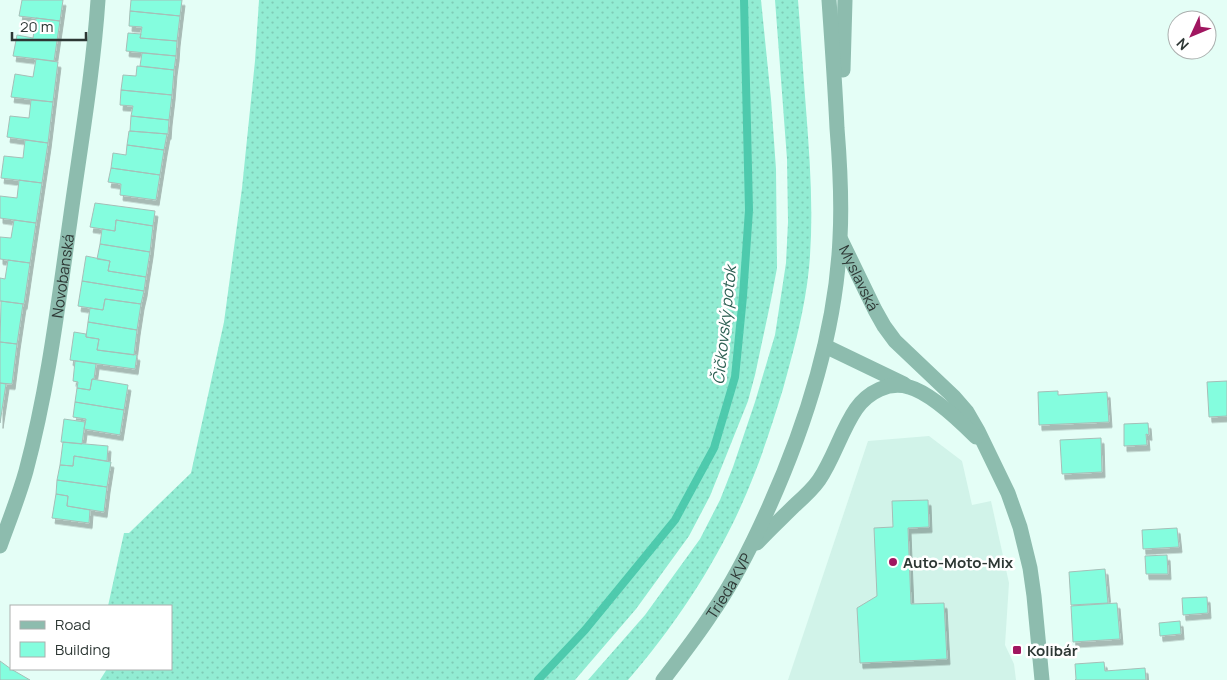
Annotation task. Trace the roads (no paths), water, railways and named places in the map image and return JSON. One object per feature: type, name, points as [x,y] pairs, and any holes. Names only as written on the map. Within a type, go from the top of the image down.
[{"type":"street","name":"Novobanská","points":[[0,546],[26,472],[44,387],[90,82],[98,0]]},
{"type":"street","name":"Myslavská","points":[[829,0],[840,169],[840,238],[884,326],[895,341],[962,404],[972,419],[1008,493],[1026,547],[1030,568],[1042,680]]},
{"type":"street","points":[[840,169],[845,0]]},
{"type":"street","name":"Trieda KVP","points":[[663,680],[712,613],[744,560],[792,454],[825,346],[834,299],[840,238]]},
{"type":"street","points":[[825,346],[910,387]]},
{"type":"street","name":"Myslavská","points":[[744,560],[762,538],[813,488],[824,472],[853,413],[873,393],[885,387],[897,385],[910,387],[928,396],[956,418],[976,438],[990,456]]},
{"type":"waterway","name":"Čičkovský potok","points":[[538,680],[585,630],[675,520],[714,448],[735,377],[749,210],[744,0]]},
{"type":"place","name":"Auto-Moto-Mix","points":[[893,562]]},
{"type":"place","name":"Kolibár","points":[[1017,650]]}]
